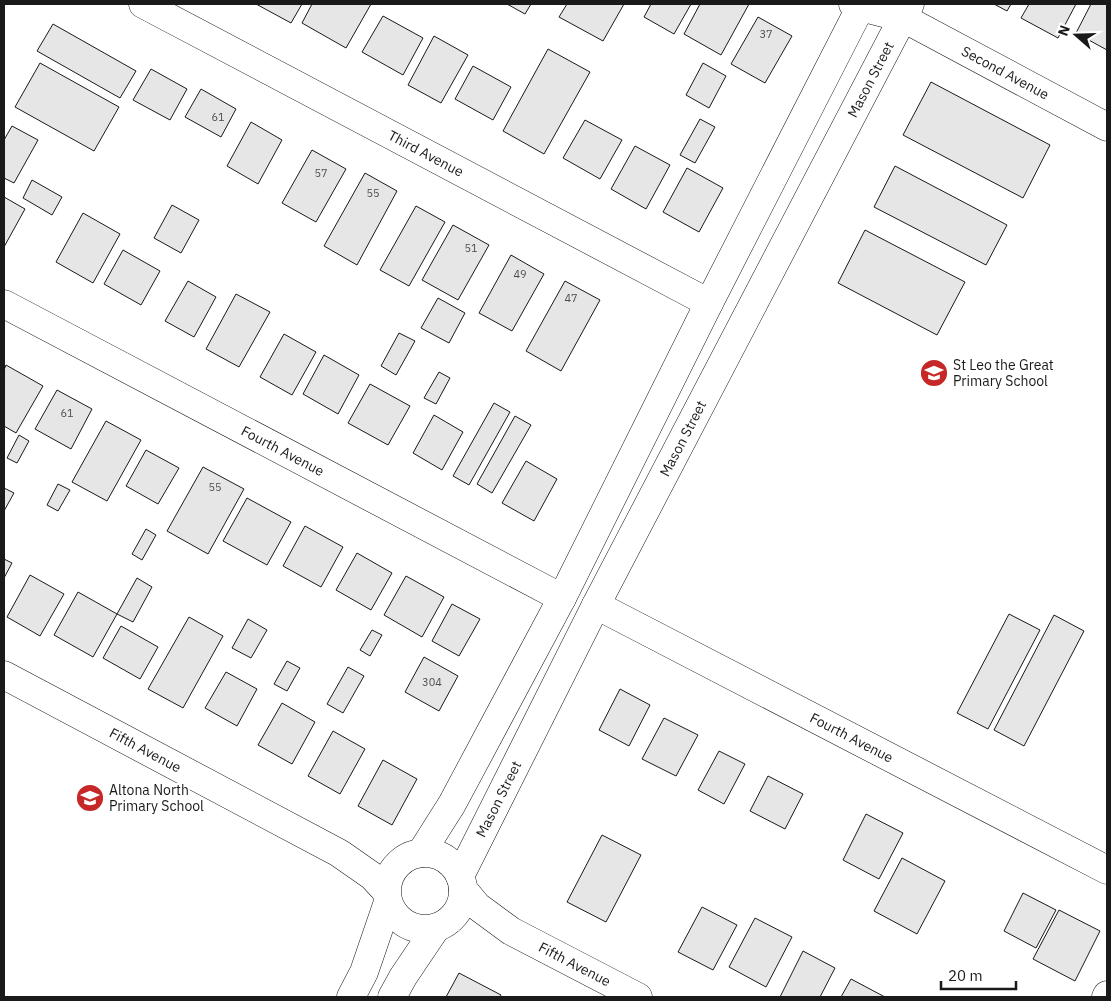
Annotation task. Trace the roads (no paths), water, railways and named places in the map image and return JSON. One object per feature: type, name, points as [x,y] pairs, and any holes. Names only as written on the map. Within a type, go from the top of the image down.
[{"type":"street","name":"Third Avenue","points":[[143,4],[709,303]]},
{"type":"street","points":[[351,997],[364,972],[387,896],[388,879],[411,857],[452,804],[562,598],[858,5]]},
{"type":"street","name":"Second Avenue","points":[[858,5],[906,11],[1107,127]]},
{"type":"street","name":"Mason Street","points":[[461,882],[596,605],[906,11]]},
{"type":"street","name":"Fourth Avenue","points":[[4,304],[562,598]]},
{"type":"street","name":"Fourth Avenue","points":[[596,605],[1107,870]]},
{"type":"street","name":"Fifth Avenue","points":[[4,675],[339,853],[372,876],[387,896]]},
{"type":"street","name":"Fifth Avenue","points":[[339,853],[378,865],[411,857]]},
{"type":"street","points":[[392,997],[402,977],[442,925],[456,913],[461,901],[461,882],[453,866],[432,854],[411,857]]},
{"type":"street","name":"Fifth Avenue","points":[[461,882],[477,906],[511,931],[638,997]]},
{"type":"street","points":[[387,896],[394,913],[402,922],[424,930],[442,925]]},
{"type":"street","name":"Fifth Avenue","points":[[442,925],[470,919],[511,931]]},
{"type":"place","name":"St Leo the Great Primary School","points":[[934,373]]},
{"type":"place","name":"Altona North Primary School","points":[[90,798]]}]
